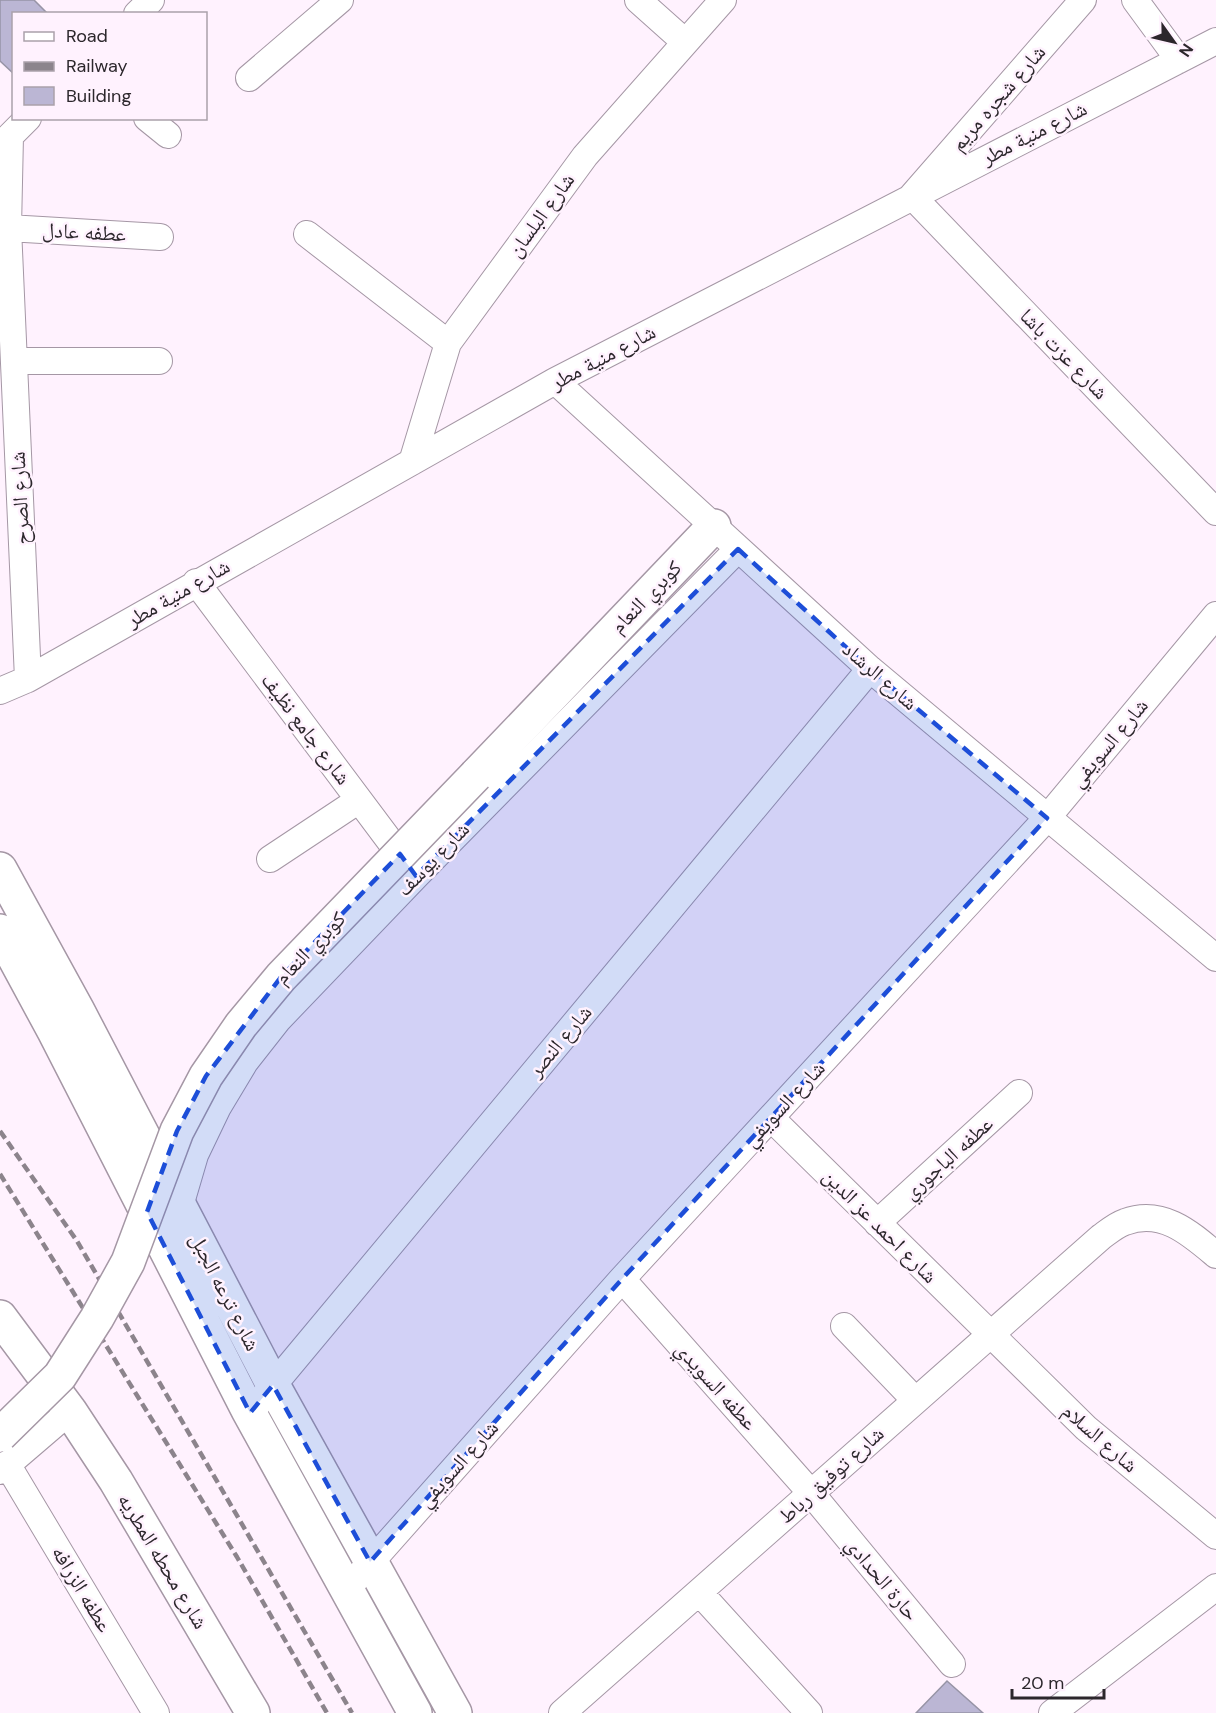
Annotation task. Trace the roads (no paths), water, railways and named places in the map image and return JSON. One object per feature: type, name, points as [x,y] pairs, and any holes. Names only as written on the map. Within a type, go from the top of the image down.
[{"type":"street","points":[[139,12],[151,0]]},
{"type":"street","points":[[249,78],[340,0]]},
{"type":"street","points":[[638,0],[685,42]]},
{"type":"street","name":"شارع البلسان","points":[[412,462],[448,343],[585,156],[723,0]]},
{"type":"street","name":"شارع شجره مريم","points":[[912,196],[1083,0]]},
{"type":"street","points":[[1135,0],[1179,60]]},
{"type":"street","name":"شارع منية مطر","points":[[0,692],[28,680],[196,582],[555,381],[1216,41]]},
{"type":"street","points":[[5,141],[26,120]]},
{"type":"street","points":[[149,120],[168,135]]},
{"type":"street","name":"شارع الصرح","points":[[5,141],[28,680]]},
{"type":"street","name":"شارع عزت باشا","points":[[912,196],[1216,512]]},
{"type":"street","name":"عطفه عادل","points":[[8,228],[160,237]]},
{"type":"street","points":[[307,234],[448,343]]},
{"type":"street","points":[[14,362],[159,361]]},
{"type":"street","name":"شارع الرشاد","points":[[555,381],[870,669],[1216,958]]},
{"type":"street","name":"كوبري النعام","points":[[2,1457],[60,1376],[97,1318],[128,1262],[177,1131],[206,1076],[241,1025],[281,977],[714,526]]},
{"type":"street","name":"شارع يوسف","points":[[180,1206],[195,1155],[218,1107],[245,1062],[278,1020],[416,876],[738,549]]},
{"type":"street","name":"شارع جامع نظيف","points":[[196,582],[416,876]]},
{"type":"street","name":"شارع السويفي","points":[[347,1589],[622,1280],[1047,818],[1216,615]]},
{"type":"street","name":"شارع النصر","points":[[250,1413],[870,669]]},
{"type":"street","points":[[270,859],[359,800]]},
{"type":"street","name":"شارع ترعه الجبل","points":[[0,869],[273,1385],[455,1713]]},
{"type":"street","name":"شارع ترعه الجبل","points":[[0,931],[54,1031],[250,1413],[415,1713]]},
{"type":"street","name":"عطفه الباجوري","points":[[877,1223],[1020,1093]]},
{"type":"street","name":"شارع احمد عز الدين","points":[[771,1118],[989,1335]]},
{"type":"street","name":"شارع توفيق رباط","points":[[562,1713],[1101,1237],[1124,1222],[1152,1218],[1179,1225],[1216,1256]]},
{"type":"street","name":"عطفه السويدي","points":[[622,1280],[811,1493]]},
{"type":"street","name":"شارع محطه المطريه","points":[[0,1317],[70,1411],[116,1481],[253,1713]]},
{"type":"street","points":[[844,1326],[915,1400]]},
{"type":"street","name":"شارع السلام","points":[[989,1335],[1086,1428],[1216,1536]]},
{"type":"street","points":[[2,1457],[70,1411]]},
{"type":"street","name":"عطفه الزرافه","points":[[2,1457],[156,1713]]},
{"type":"street","name":"حارة الحدادي","points":[[811,1493],[952,1664]]},
{"type":"street","points":[[1052,1713],[1216,1587]]},
{"type":"street","points":[[699,1592],[809,1713]]},
{"type":"railway","points":[[0,1131],[77,1241],[352,1713]]},
{"type":"railway","points":[[0,1174],[237,1557],[327,1713]]}]
